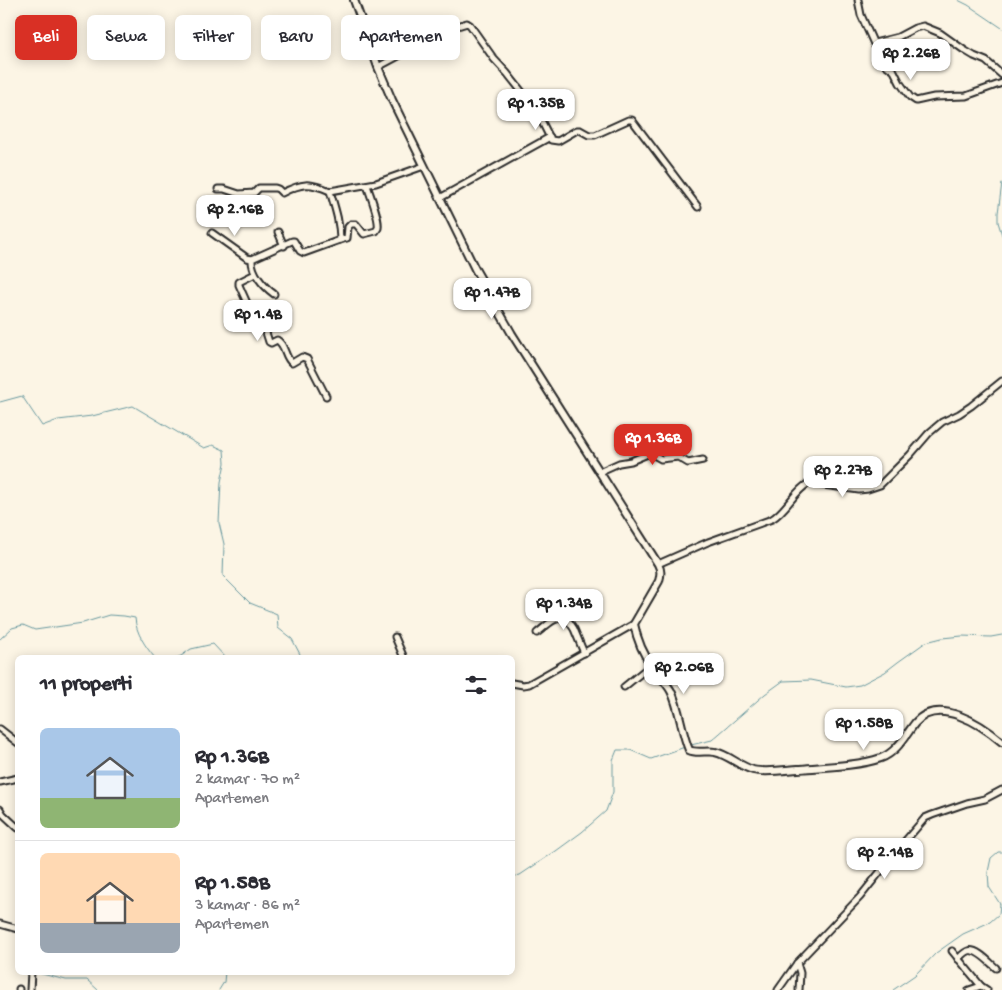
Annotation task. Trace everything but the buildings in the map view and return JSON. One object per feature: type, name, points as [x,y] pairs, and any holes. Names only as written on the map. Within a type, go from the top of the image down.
[{"type":"street","points":[[354,0],[392,100],[475,269],[512,334],[661,569],[659,581],[634,624],[529,684],[515,684]]},
{"type":"street","points":[[858,0],[861,15],[882,62],[894,71],[910,97],[916,101],[934,97],[966,96],[1002,83]]},
{"type":"street","points":[[378,67],[451,28],[467,23],[526,97],[553,141],[558,141],[577,130],[592,136],[632,120],[698,207]]},
{"type":"street","points":[[874,43],[898,37],[923,26],[940,33],[964,50],[986,61],[1002,75]]},
{"type":"street","points":[[440,198],[550,137]]},
{"type":"street","points":[[218,190],[224,189],[239,194],[254,193],[259,188],[277,188],[282,193],[307,184],[330,191],[376,183],[424,166]]},
{"type":"street","points":[[212,233],[248,259],[294,241],[300,251],[306,253],[347,238],[348,227],[351,224],[356,224],[364,234],[378,228],[378,221],[367,184]]},
{"type":"street","points":[[330,191],[338,216],[340,240]]},
{"type":"street","points":[[278,232],[284,246]]},
{"type":"street","points":[[252,259],[255,274],[274,294]]},
{"type":"street","points":[[255,274],[239,282],[239,285],[247,304],[264,325],[269,342],[277,340],[280,342],[288,360],[292,363],[302,357],[307,359],[326,396]]},
{"type":"street","points":[[658,564],[708,542],[772,519],[809,483],[858,490],[868,490],[880,485],[942,422],[971,406],[1002,381]]},
{"type":"street","points":[[599,472],[619,463],[650,454],[661,459],[678,456],[688,463],[702,460]]},
{"type":"street","points":[[537,633],[554,620],[565,616],[574,628],[584,653]]},
{"type":"street","points":[[634,624],[642,649],[651,665],[665,681],[675,701],[688,749],[694,752],[714,751],[756,771],[864,762],[888,755],[920,718],[926,714],[937,712],[964,717],[985,729],[1002,742]]},
{"type":"street","points":[[396,638],[403,655]]},
{"type":"street","points":[[624,687],[651,665]]},
{"type":"street","points":[[0,729],[15,741]]},
{"type":"street","points":[[0,782],[15,779]]},
{"type":"street","points":[[778,990],[798,963],[860,897],[925,818],[966,803],[985,799],[1002,790]]},
{"type":"street","points":[[0,809],[15,825]]},
{"type":"street","points":[[0,924],[15,928]]},
{"type":"street","points":[[958,958],[969,950],[973,951],[996,968]]},
{"type":"street","points":[[952,951],[981,986],[987,990]]},
{"type":"street","points":[[798,963],[800,973],[799,990]]},
{"type":"street","points":[[30,990],[31,975]]},
{"type":"street","points":[[969,990],[981,986]]},
{"type":"waterway","points":[[958,0],[1002,28]]},
{"type":"waterway","points":[[1002,183],[998,213],[998,222],[1002,235]]},
{"type":"waterway","points":[[0,402],[22,396],[42,426],[58,420],[92,416],[133,406],[204,448],[213,445],[224,450],[225,463],[221,482],[219,523],[224,544],[223,576],[250,603],[277,614],[278,628],[292,639],[300,655]]},
{"type":"waterway","points":[[0,639],[12,628],[23,625],[35,630],[83,623],[109,615],[124,616],[135,618],[137,629],[153,655]]},
{"type":"waterway","points":[[691,745],[712,740],[765,694],[783,681],[811,680],[846,687],[860,685],[885,672],[926,642],[962,636],[991,637],[1002,635]]},
{"type":"waterway","points":[[182,655],[191,649],[213,644],[223,655]]},
{"type":"waterway","points":[[515,876],[520,875],[556,851],[606,811],[613,792],[613,760],[617,750],[630,750],[651,759],[685,747]]},
{"type":"waterway","points":[[893,990],[915,975],[936,953],[963,934],[990,922],[999,914],[1000,904],[989,887],[988,872],[991,858],[998,852],[1002,852]]},
{"type":"waterway","points":[[46,975],[66,980],[87,980],[98,990]]},
{"type":"waterway","points":[[219,990],[224,982],[225,975]]}]
